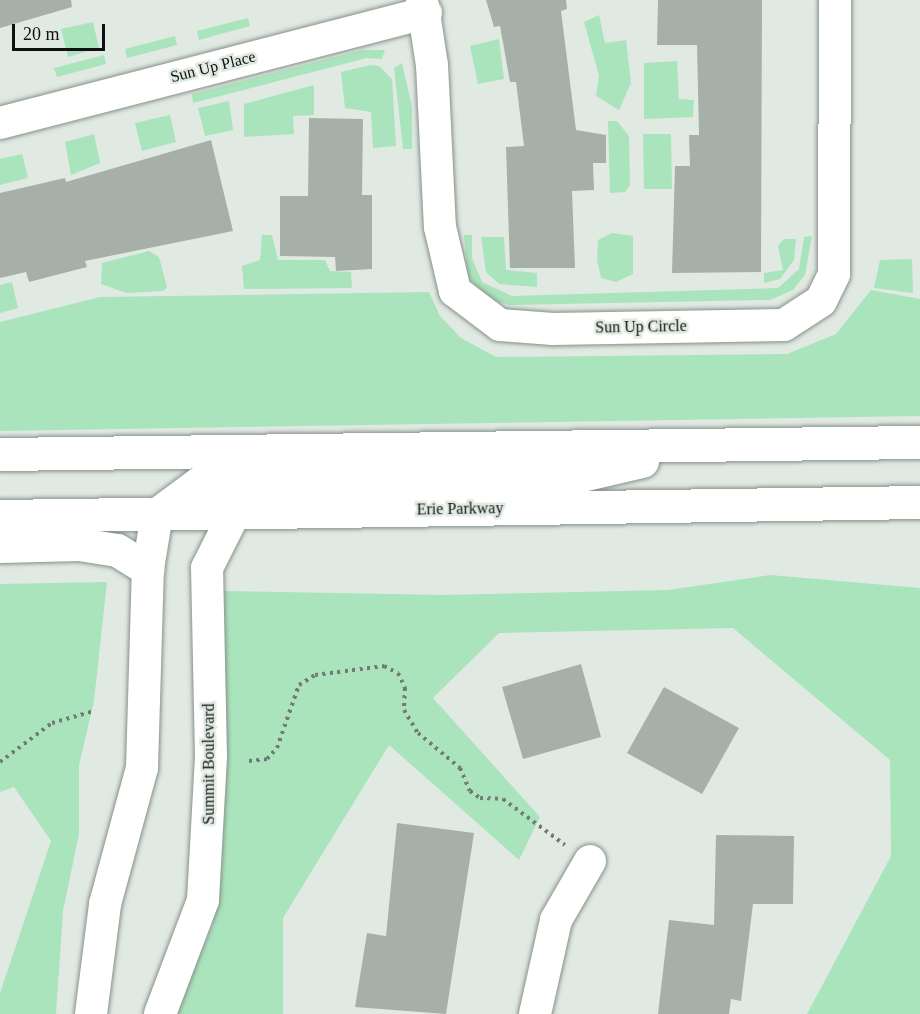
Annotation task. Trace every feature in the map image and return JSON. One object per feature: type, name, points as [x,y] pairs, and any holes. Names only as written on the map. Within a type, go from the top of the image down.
[{"type":"main road","points":[[0,454],[920,442]]},
{"type":"main road","points":[[158,513],[199,483],[569,478],[709,446]]},
{"type":"main road","name":"Erie Parkway","points":[[0,516],[920,502]]},
{"type":"main road","points":[[0,546],[108,548],[148,569]]},
{"type":"street","name":"Sun Up Circle","points":[[424,7],[444,262],[464,302],[510,326],[784,325],[821,301],[834,274],[835,0]]},
{"type":"street","name":"Sun Up Place","points":[[0,123],[424,7]]},
{"type":"street","name":"Summit Boulevard","points":[[160,1014],[203,900],[211,757],[207,568],[235,512]]},
{"type":"street","points":[[91,1014],[105,904],[142,768],[148,569],[158,513]]},
{"type":"street","points":[[535,1014],[556,920],[590,861]]},
{"type":"path","points":[[249,761],[267,759],[277,748],[299,685],[315,675],[384,666],[398,673],[405,688],[404,710],[418,733],[460,768],[470,791],[480,798],[504,800],[545,834]]},
{"type":"path","points":[[0,762],[52,723],[93,711]]},
{"type":"green space","points":[[599,15],[605,43],[626,40],[631,83],[619,110],[596,96],[599,76],[584,22]]},
{"type":"green space","points":[[248,18],[250,26],[199,40],[197,31]]},
{"type":"green space","points":[[93,22],[99,48],[68,57],[61,29]]},
{"type":"green space","points":[[175,36],[177,45],[127,58],[125,49]]},
{"type":"green space","points":[[499,39],[504,79],[478,84],[470,46]]},
{"type":"green space","points":[[362,50],[385,50],[382,59],[367,58],[193,103],[192,94]]},
{"type":"green space","points":[[104,55],[106,64],[57,77],[54,68]]},
{"type":"green space","points":[[677,61],[679,99],[694,100],[693,117],[644,119],[644,63]]},
{"type":"green space","points":[[402,63],[412,107],[412,149],[403,149],[394,68]]},
{"type":"green space","points":[[370,65],[379,66],[392,79],[396,146],[373,148],[371,112],[345,108],[341,72]]},
{"type":"green space","points":[[314,85],[314,115],[293,116],[294,134],[244,137],[244,104]]},
{"type":"green space","points":[[229,101],[233,130],[205,136],[198,108]]},
{"type":"green space","points":[[170,115],[176,142],[142,151],[135,123]]},
{"type":"green space","points":[[608,121],[617,121],[629,136],[630,185],[625,192],[610,193]]},
{"type":"green space","points":[[94,134],[100,163],[71,175],[65,142]]},
{"type":"green space","points":[[643,134],[671,134],[672,189],[644,189]]},
{"type":"green space","points":[[22,154],[28,178],[0,185],[0,159]]},
{"type":"green space","points":[[612,233],[633,236],[633,274],[616,282],[601,278],[597,260],[598,240]]},
{"type":"green space","points":[[262,235],[272,235],[278,260],[325,260],[330,271],[351,272],[352,288],[244,289],[242,266],[260,260]]},
{"type":"green space","points":[[464,235],[472,235],[472,258],[482,282],[512,296],[778,288],[799,269],[804,237],[812,236],[805,275],[793,290],[770,300],[509,305],[489,299],[468,277]]},
{"type":"green space","points":[[481,237],[504,237],[506,270],[537,273],[537,287],[499,284],[486,272]]},
{"type":"green space","points":[[784,239],[796,239],[794,260],[780,279],[764,283],[764,273],[783,270],[778,246]]},
{"type":"green space","points":[[149,251],[159,257],[167,287],[163,291],[126,293],[101,284],[102,263]]},
{"type":"green space","points":[[912,259],[913,293],[874,288],[880,260]]},
{"type":"green space","points":[[12,282],[18,308],[0,313],[0,285]]},
{"type":"green space","points":[[871,290],[920,299],[920,416],[0,431],[0,322],[100,297],[429,292],[440,316],[461,338],[496,357],[787,354],[836,334]]},
{"type":"green space","points":[[770,575],[920,588],[920,1014],[807,1014],[891,856],[890,760],[733,628],[499,633],[433,698],[540,817],[519,860],[389,745],[283,918],[283,1014],[173,1014],[213,925],[222,591],[444,595],[668,590]]},
{"type":"green space","points":[[107,582],[94,701],[79,765],[79,834],[63,911],[56,1014],[0,1014],[0,993],[51,841],[14,787],[0,792],[0,584]]},
{"type":"building","points":[[0,0],[71,0],[72,7],[0,28]]},
{"type":"building","points":[[486,0],[566,0],[567,9],[561,11],[576,130],[606,135],[606,163],[593,163],[594,190],[572,191],[575,268],[510,268],[506,147],[524,146],[516,82],[510,82],[500,26],[494,27]]},
{"type":"building","points":[[658,0],[762,0],[761,272],[672,273],[675,166],[690,166],[689,135],[699,135],[697,45],[657,45]]},
{"type":"building","points":[[309,118],[363,119],[362,195],[372,195],[372,269],[336,271],[335,257],[280,256],[280,196],[308,196]]},
{"type":"building","points":[[211,140],[233,231],[85,261],[87,267],[29,282],[26,272],[0,278],[0,193],[65,178],[66,182]]},
{"type":"building","points":[[581,664],[601,737],[523,759],[502,687]]},
{"type":"building","points":[[664,687],[739,728],[702,794],[627,753]]},
{"type":"building","points":[[397,823],[474,833],[446,1014],[355,1007],[367,933],[386,936]]},
{"type":"building","points":[[716,835],[794,836],[793,904],[753,904],[741,1001],[731,999],[729,1014],[658,1014],[669,920],[714,925]]}]
